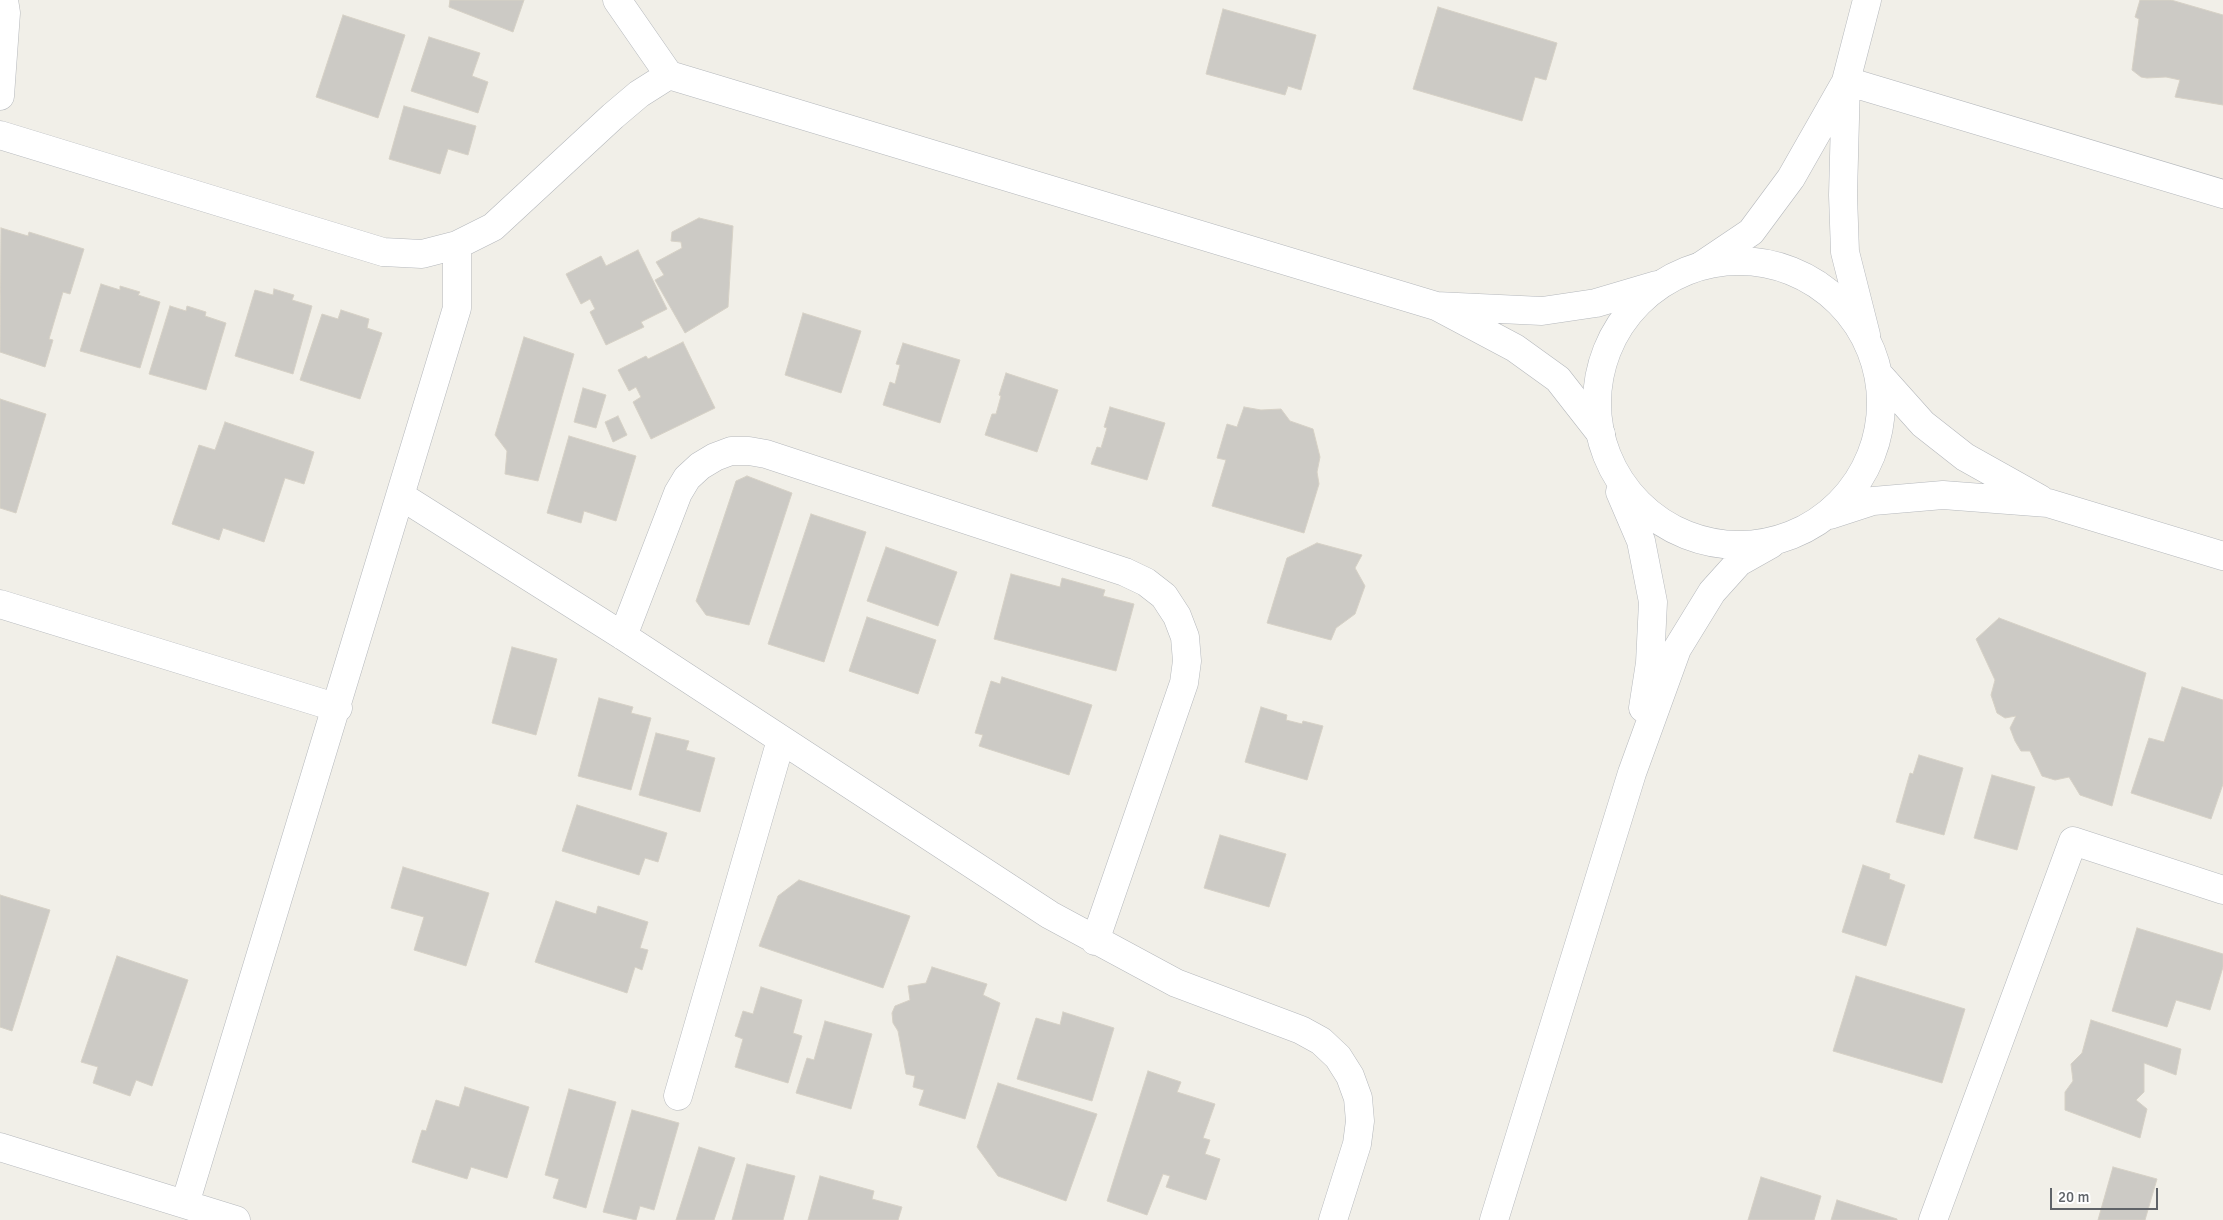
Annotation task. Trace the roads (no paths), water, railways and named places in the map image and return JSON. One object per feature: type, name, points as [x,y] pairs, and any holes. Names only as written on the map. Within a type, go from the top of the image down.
[{"type":"street","points":[[0,96],[6,13],[4,0]]},
{"type":"street","points":[[617,0],[669,74],[1436,306],[1515,348],[1558,379],[1601,434]]},
{"type":"street","points":[[1608,462],[1636,502],[1672,529],[1715,544],[1761,544],[1804,530],[1841,504],[1868,466],[1882,423],[1881,378],[1866,335],[1845,252],[1843,195],[1846,81],[1867,0]]},
{"type":"street","points":[[0,135],[383,252],[422,254],[457,245],[493,226],[613,116],[639,94],[669,74]]},
{"type":"street","points":[[1436,306],[1542,311],[1596,303],[1657,285],[1702,265],[1751,232],[1791,178],[1846,81]]},
{"type":"street","points":[[1846,81],[2223,194]]},
{"type":"street","points":[[186,1204],[458,308],[457,245]]},
{"type":"street","points":[[1702,265],[1752,260],[1800,273],[1838,298],[1866,335]]},
{"type":"street","points":[[1632,773],[1650,663],[1653,602],[1641,541],[1608,462],[1596,413],[1601,365],[1622,320],[1657,285]]},
{"type":"street","points":[[1881,378],[1923,424],[1965,457],[2048,503],[2223,556]]},
{"type":"street","points":[[623,636],[683,486],[700,466],[715,456],[731,451],[749,451],[766,454],[1125,572],[1146,582],[1164,596],[1177,616],[1185,637],[1187,661],[1184,683],[1095,941]]},
{"type":"street","points":[[1821,518],[1873,501],[1944,495],[2048,503]]},
{"type":"street","points":[[402,496],[623,636],[1005,887],[1095,941],[1176,983],[1301,1030],[1321,1041],[1338,1057],[1350,1076],[1358,1098],[1360,1121],[1357,1144],[1333,1220]]},
{"type":"street","points":[[1494,1220],[1632,773],[1678,649],[1712,592],[1739,562],[1782,538]]},
{"type":"street","points":[[0,604],[338,708]]},
{"type":"street","points":[[678,1096],[781,740]]},
{"type":"street","points":[[1933,1220],[2073,841],[2223,890]]},
{"type":"street","points":[[0,1147],[236,1220]]}]
